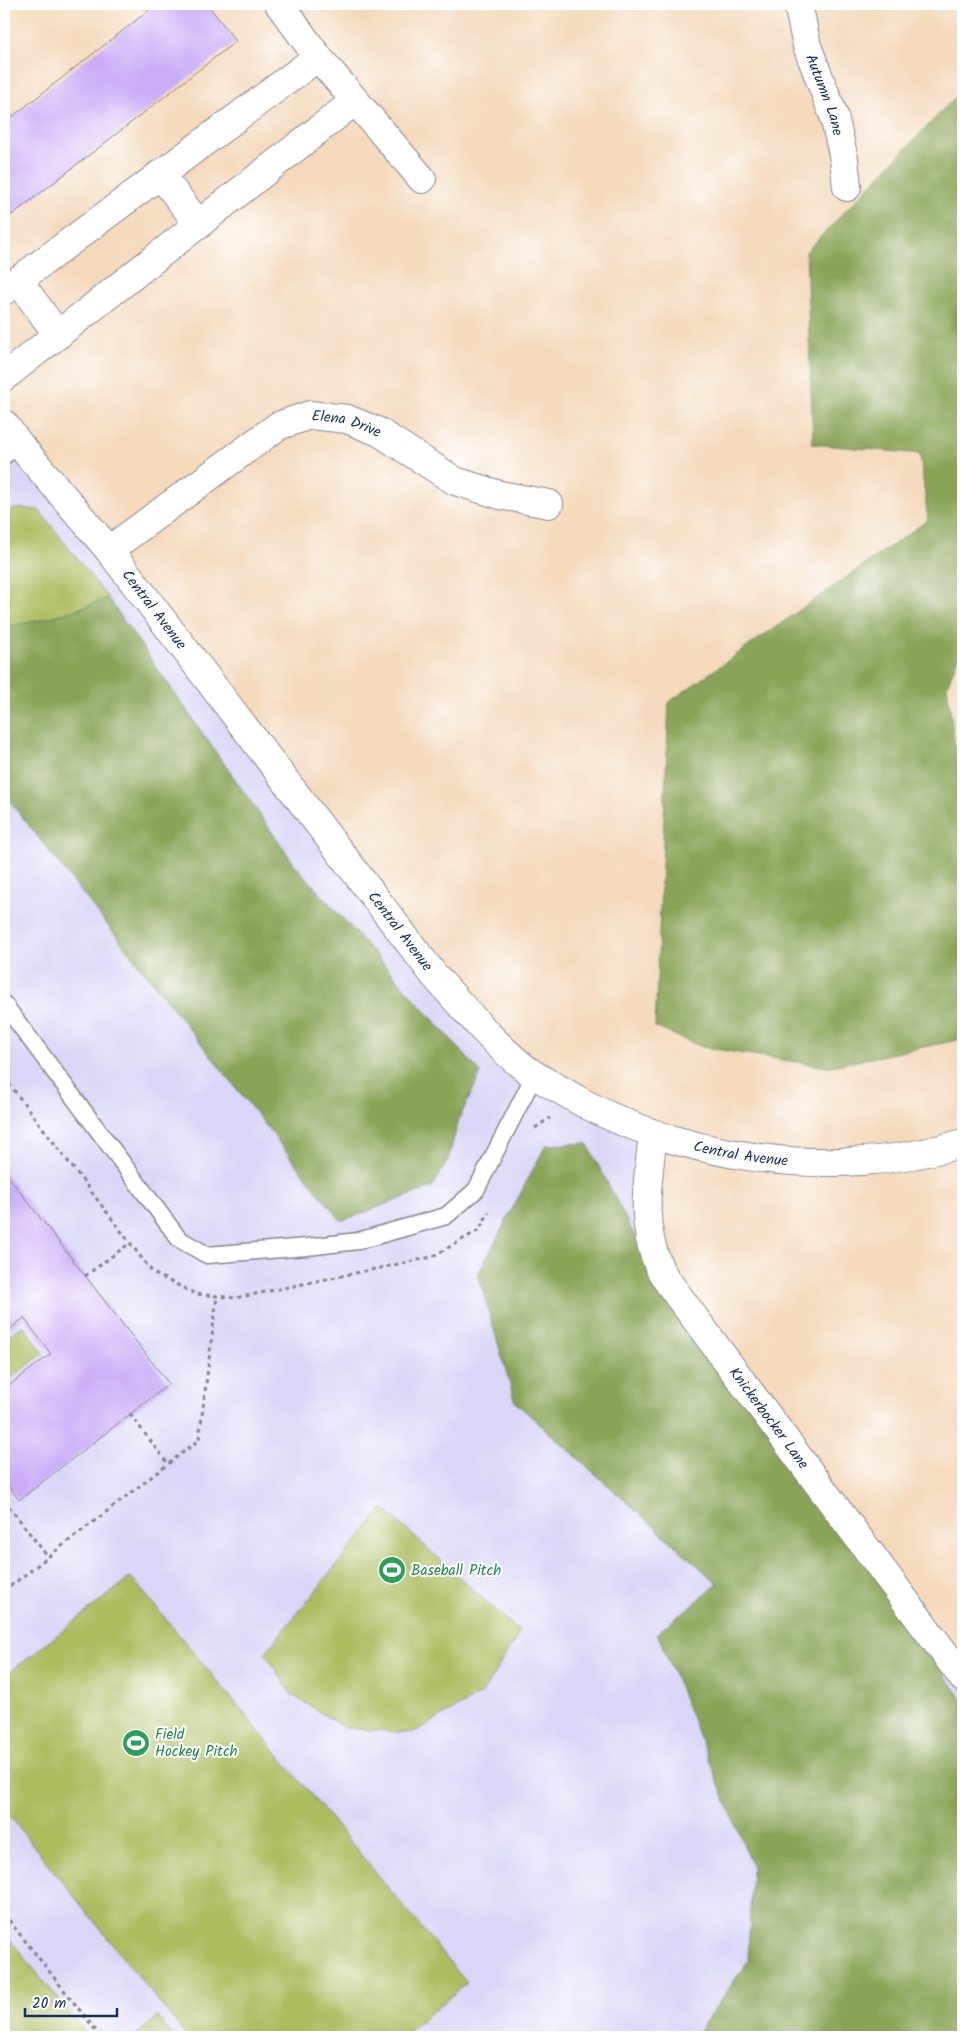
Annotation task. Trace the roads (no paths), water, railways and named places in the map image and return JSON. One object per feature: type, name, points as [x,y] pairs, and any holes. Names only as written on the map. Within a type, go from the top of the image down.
[{"type":"street","points":[[278,4],[318,57],[422,180]]},
{"type":"street","name":"Autumn Lane","points":[[798,4],[807,46],[834,116],[844,160],[847,187]]},
{"type":"street","points":[[58,334],[11,286],[318,57]]},
{"type":"street","points":[[4,377],[355,101]]},
{"type":"street","points":[[160,174],[199,224]]},
{"type":"street","name":"Elena Drive","points":[[109,550],[278,426],[310,415],[347,418],[379,432],[455,482],[500,495],[549,504]]},
{"type":"street","name":"Central Avenue","points":[[9,441],[109,550],[434,975],[476,1022],[522,1066],[576,1100],[634,1127],[712,1150],[775,1160],[830,1162],[902,1156],[963,1143]]},
{"type":"street","name":"Knickerbocker Lane","points":[[653,1134],[645,1207],[648,1237],[659,1269],[963,1678]]},
{"type":"lane","points":[[4,1004],[179,1238],[207,1255],[358,1241],[446,1216],[476,1190],[534,1074]]},
{"type":"place","name":"Baseball Pitch","points":[[392,1570]]},
{"type":"place","name":"Field Hockey Pitch","points":[[136,1743]]}]
